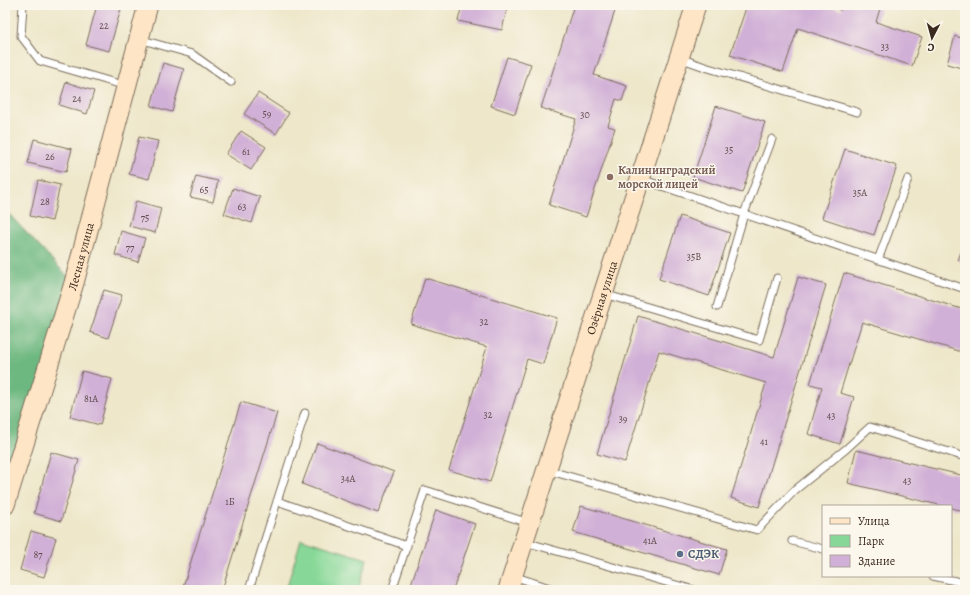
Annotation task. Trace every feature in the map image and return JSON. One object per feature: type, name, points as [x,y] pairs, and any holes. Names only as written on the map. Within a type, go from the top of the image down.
[{"type":"street","name":"Лесная улица","points":[[5,505],[74,283],[148,5]]},
{"type":"street","name":"Озёрная улица","points":[[510,583],[680,60],[696,5]]},
{"type":"lane","points":[[23,5],[21,36],[40,61],[127,86]]},
{"type":"lane","points":[[139,39],[192,54],[231,82]]},
{"type":"lane","points":[[680,60],[688,61],[857,112]]},
{"type":"lane","points":[[717,307],[744,214],[772,139]]},
{"type":"lane","points":[[641,179],[965,289]]},
{"type":"lane","points":[[878,260],[908,179]]},
{"type":"lane","points":[[604,294],[759,340],[777,278]]},
{"type":"lane","points":[[249,590],[305,413]]},
{"type":"lane","points":[[547,470],[757,530],[795,490],[846,450],[870,427],[965,457]]},
{"type":"lane","points":[[392,590],[425,490],[530,523]]},
{"type":"lane","points":[[277,501],[407,546]]},
{"type":"lane","points":[[524,541],[694,590]]},
{"type":"lane","points":[[792,541],[822,549]]},
{"type":"lane","points":[[938,577],[965,583]]},
{"type":"lane","points":[[510,583],[556,590]]},
{"type":"green space","points":[[5,210],[74,283],[5,505]]},
{"type":"green space","points":[[301,539],[367,559],[358,590],[286,590]]},
{"type":"building","points":[[97,5],[122,5],[109,51],[86,45]]},
{"type":"building","points":[[462,5],[508,5],[502,30],[458,21]]},
{"type":"building","points":[[574,5],[617,5],[594,75],[627,86],[622,101],[616,99],[608,126],[615,128],[586,217],[549,205],[576,119],[541,108]]},
{"type":"building","points":[[747,5],[825,5],[841,10],[842,5],[881,5],[876,22],[922,37],[912,66],[798,28],[783,72],[730,55]]},
{"type":"building","points":[[955,36],[965,39],[965,69],[947,64]]},
{"type":"building","points":[[507,57],[531,64],[515,114],[491,106]]},
{"type":"building","points":[[163,63],[184,69],[172,112],[151,106]]},
{"type":"building","points":[[66,82],[94,91],[87,114],[59,105]]},
{"type":"building","points":[[258,93],[289,113],[276,134],[244,114]]},
{"type":"building","points":[[716,106],[765,122],[742,193],[693,177]]},
{"type":"building","points":[[241,131],[266,147],[251,170],[226,154]]},
{"type":"building","points":[[139,137],[158,141],[149,179],[129,174]]},
{"type":"building","points":[[34,139],[72,149],[66,172],[28,163]]},
{"type":"building","points":[[845,149],[897,166],[874,235],[822,218]]},
{"type":"building","points":[[196,176],[218,181],[213,202],[190,197]]},
{"type":"building","points":[[38,180],[60,185],[52,221],[30,216]]},
{"type":"building","points":[[233,188],[260,197],[252,223],[224,214]]},
{"type":"building","points":[[136,201],[161,208],[155,233],[129,226]]},
{"type":"building","points":[[680,216],[730,233],[709,296],[659,279]]},
{"type":"building","points":[[121,231],[145,238],[138,262],[115,255]]},
{"type":"building","points":[[965,242],[965,263],[958,260]]},
{"type":"building","points":[[844,273],[965,310],[965,353],[862,322],[840,393],[854,397],[840,444],[808,434],[822,387],[810,384]]},
{"type":"building","points":[[798,277],[826,285],[759,507],[731,498],[766,383],[659,351],[625,462],[597,454],[638,316],[774,357]]},
{"type":"building","points":[[425,278],[557,318],[543,364],[527,359],[490,482],[449,470],[487,347],[411,324]]},
{"type":"building","points":[[104,290],[122,295],[108,338],[90,332]]},
{"type":"building","points":[[82,371],[112,379],[100,425],[70,417]]},
{"type":"building","points":[[241,402],[277,413],[222,590],[182,590]]},
{"type":"building","points":[[317,443],[394,472],[378,513],[302,484]]},
{"type":"building","points":[[856,450],[965,476],[965,511],[952,508],[952,505],[939,505],[848,483]]},
{"type":"building","points":[[51,452],[79,460],[61,521],[34,513]]},
{"type":"building","points":[[581,506],[727,549],[719,575],[573,532]]},
{"type":"building","points":[[436,510],[475,524],[453,590],[409,590]]},
{"type":"building","points":[[31,531],[56,538],[44,577],[20,570]]},
{"type":"place","name":"Калининградский морской лицей","points":[[610,177]]},
{"type":"place","name":"СДЭК","points":[[680,554]]}]
